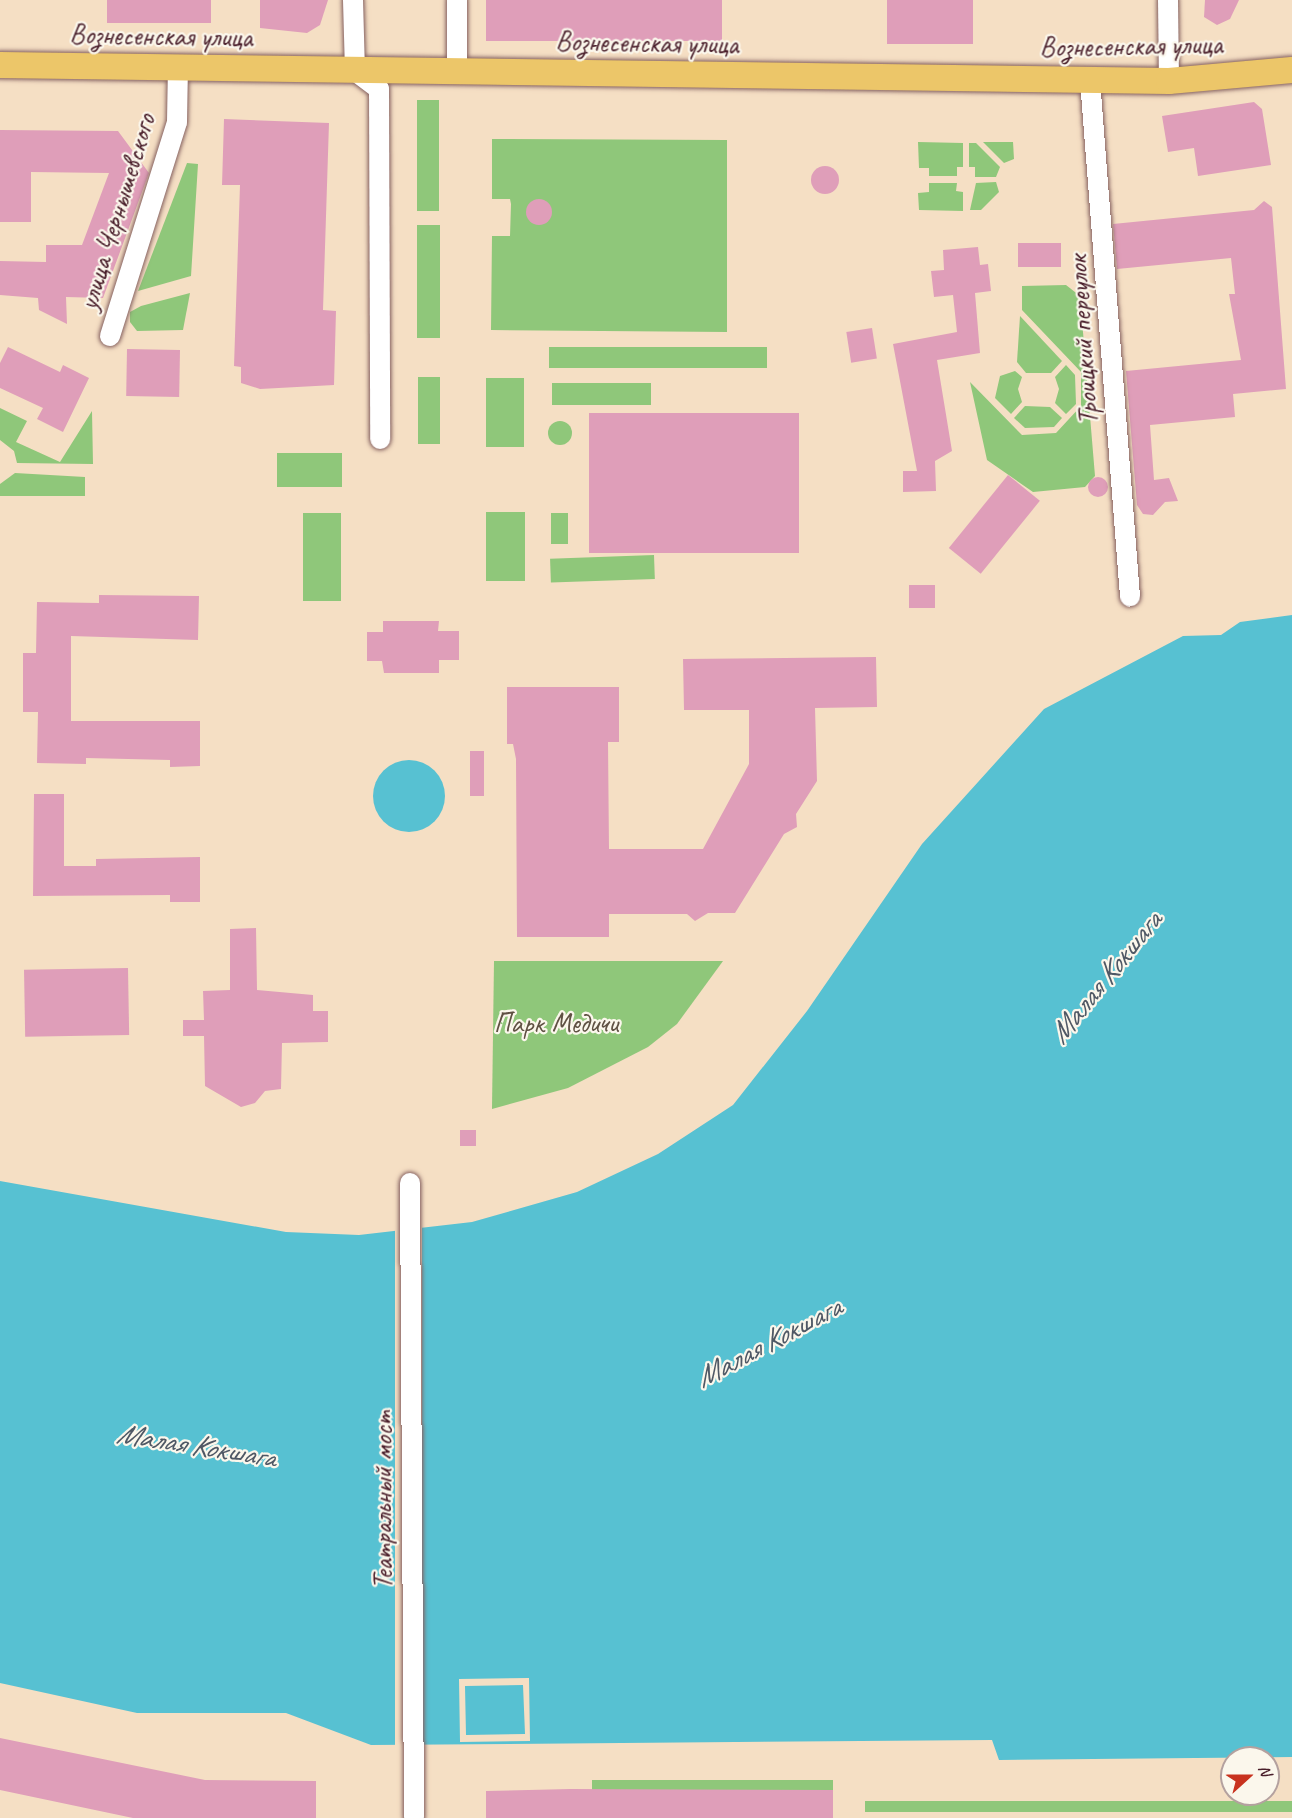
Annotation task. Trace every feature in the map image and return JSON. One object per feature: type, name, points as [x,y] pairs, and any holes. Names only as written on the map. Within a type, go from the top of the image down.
[{"type":"main road","name":"Вознесенская улица","points":[[0,65],[355,72],[386,81],[457,72],[1169,81],[1292,70]]},
{"type":"street","points":[[353,0],[355,72]]},
{"type":"street","points":[[457,0],[457,72]]},
{"type":"street","points":[[1168,0],[1169,81]]},
{"type":"street","name":"улица Чернышевского","points":[[110,336],[177,122],[178,67]]},
{"type":"street","name":"Троицкий переулок","points":[[1090,80],[1130,596]]},
{"type":"street","points":[[380,439],[386,81]]},
{"type":"street","name":"Театральный мост","points":[[410,1183],[414,1817]]},
{"type":"green space","points":[[417,100],[439,100],[439,211],[417,211]]},
{"type":"green space","points":[[492,139],[727,140],[727,332],[491,330],[492,236],[510,236],[511,204],[510,199],[492,199]]},
{"type":"green space","points":[[918,142],[963,143],[963,167],[957,167],[957,176],[929,176],[929,168],[919,168]]},
{"type":"green space","points":[[983,142],[1013,142],[1014,159],[1004,163]]},
{"type":"green space","points":[[969,143],[976,143],[1000,167],[996,177],[975,177],[975,167],[969,167]]},
{"type":"green space","points":[[187,163],[198,164],[191,276],[138,291]]},
{"type":"green space","points":[[996,182],[999,192],[981,210],[970,210],[976,183]]},
{"type":"green space","points":[[929,183],[957,183],[956,191],[963,192],[963,211],[919,210],[918,193],[929,192]]},
{"type":"green space","points":[[417,225],[440,225],[440,338],[417,338]]},
{"type":"green space","points":[[1066,285],[1080,296],[1095,476],[1085,487],[1033,492],[987,460],[970,382],[1022,435],[1056,433],[1081,406],[1081,372],[1022,310],[1022,286]]},
{"type":"green space","points":[[190,293],[183,330],[137,331],[130,322],[130,312],[141,306]]},
{"type":"green space","points":[[1020,316],[1062,361],[1051,373],[1026,373],[1017,362]]},
{"type":"green space","points":[[549,347],[767,347],[767,368],[549,368]]},
{"type":"green space","points":[[1066,365],[1075,375],[1076,404],[1066,414],[1055,403],[1059,389],[1055,377]]},
{"type":"green space","points":[[1015,371],[1022,377],[1018,389],[1022,402],[1011,414],[995,398],[1000,376]]},
{"type":"green space","points":[[418,377],[440,377],[440,444],[418,444]]},
{"type":"green space","points":[[486,378],[524,378],[524,447],[486,447]]},
{"type":"green space","points":[[552,383],[651,383],[651,405],[552,405]]},
{"type":"green space","points":[[1025,406],[1050,407],[1062,418],[1054,427],[1025,428],[1014,418]]},
{"type":"green space","points":[[0,408],[27,421],[16,442],[60,462],[92,411],[93,464],[17,463],[14,451],[0,440]]},
{"type":"green space","points":[[560,421],[569,424],[572,433],[569,442],[560,445],[551,442],[548,433],[551,424]]},
{"type":"green space","points":[[277,453],[342,453],[342,487],[277,487]]},
{"type":"green space","points":[[15,473],[85,477],[85,496],[0,496],[0,484]]},
{"type":"green space","points":[[486,512],[525,512],[525,581],[486,581]]},
{"type":"green space","points":[[303,513],[341,513],[341,601],[303,601]]},
{"type":"green space","points":[[551,513],[568,513],[568,544],[551,544]]},
{"type":"green space","points":[[654,555],[655,579],[551,583],[550,559]]},
{"type":"green space","name":"Парк Медичи","points":[[494,961],[723,961],[677,1024],[648,1047],[568,1088],[492,1109]]},
{"type":"green space","points":[[592,1780],[833,1780],[833,1790],[592,1790]]},
{"type":"green space","points":[[865,1801],[1220,1801],[1220,1806],[1280,1806],[1280,1801],[1292,1801],[1292,1812],[865,1812]]},
{"type":"water","name":"Малая Кокшага","points":[[1292,615],[1292,1757],[1280,1757],[1280,1746],[1220,1746],[1220,1758],[999,1760],[992,1740],[371,1745],[286,1713],[137,1713],[0,1683],[0,1181],[286,1232],[359,1235],[472,1222],[577,1192],[658,1154],[733,1105],[807,1011],[922,844],[1044,709],[1183,636],[1221,635],[1240,622]]},
{"type":"water","points":[[416,760],[435,770],[443,782],[445,796],[443,810],[435,822],[423,830],[402,832],[383,822],[375,810],[373,789],[383,770],[395,762]]},
{"type":"pier","points":[[395,1225],[422,1225],[422,1746],[395,1746]]},
{"type":"pier","points":[[529,1678],[530,1741],[460,1742],[459,1679]],"holes":[[[523,1685],[525,1734],[466,1735],[465,1686]]]},
{"type":"building","points":[[107,0],[211,0],[211,23],[107,23]]},
{"type":"building","points":[[260,0],[328,0],[320,25],[307,33],[260,28]]},
{"type":"building","points":[[486,0],[722,0],[722,41],[486,41]]},
{"type":"building","points":[[887,0],[973,0],[973,44],[887,44]]},
{"type":"building","points":[[1205,0],[1239,0],[1230,19],[1217,25],[1204,17]]},
{"type":"building","points":[[1254,102],[1262,109],[1271,165],[1198,176],[1194,148],[1168,152],[1162,116]]},
{"type":"building","points":[[224,119],[329,123],[323,310],[336,311],[334,385],[260,389],[241,383],[241,367],[234,366],[240,185],[222,185]]},
{"type":"building","points":[[0,130],[118,131],[149,173],[103,298],[66,297],[67,324],[39,310],[38,298],[0,295],[0,261],[46,262],[46,245],[82,245],[109,173],[31,172],[31,222],[0,222]]},
{"type":"building","points":[[825,166],[835,170],[839,180],[835,190],[825,194],[815,190],[811,180],[815,170]]},
{"type":"building","points":[[539,199],[548,203],[552,212],[548,221],[539,225],[530,221],[526,212],[530,203]]},
{"type":"building","points":[[1264,201],[1272,207],[1286,389],[1233,394],[1235,417],[1150,425],[1154,480],[1169,478],[1178,501],[1165,502],[1153,515],[1143,514],[1137,505],[1126,371],[1241,360],[1229,294],[1235,294],[1231,258],[1117,269],[1113,224],[1254,210]]},
{"type":"building","points":[[1018,243],[1061,243],[1061,267],[1018,267]]},
{"type":"building","points":[[978,247],[980,265],[988,264],[991,291],[975,293],[980,353],[937,360],[952,451],[935,461],[936,491],[903,492],[903,471],[917,471],[893,344],[957,332],[953,295],[934,297],[931,271],[944,270],[943,250]]},
{"type":"building","points":[[872,328],[877,359],[851,363],[846,332]]},
{"type":"building","points":[[8,347],[60,372],[63,365],[89,378],[63,432],[37,419],[43,408],[0,388],[0,363]]},
{"type":"building","points":[[127,349],[180,350],[179,397],[126,396]]},
{"type":"building","points":[[589,413],[799,413],[799,553],[589,553]]},
{"type":"building","points":[[1008,475],[1040,501],[981,574],[949,548]]},
{"type":"building","points":[[1098,477],[1105,480],[1108,487],[1105,494],[1098,497],[1091,494],[1088,487],[1091,480]]},
{"type":"building","points":[[909,585],[935,585],[935,608],[909,608]]},
{"type":"building","points":[[99,595],[199,596],[198,640],[71,636],[71,721],[200,721],[200,766],[170,767],[170,760],[86,758],[86,764],[37,763],[38,712],[23,712],[23,653],[36,653],[37,602],[99,603]]},
{"type":"building","points":[[383,621],[439,621],[438,631],[459,631],[459,660],[439,660],[439,673],[384,673],[382,661],[367,661],[367,632],[383,632]]},
{"type":"building","points":[[876,657],[877,707],[815,708],[817,781],[796,814],[797,827],[784,834],[735,913],[708,913],[695,921],[687,914],[609,914],[609,937],[517,937],[516,759],[513,744],[507,744],[507,687],[619,687],[619,742],[608,742],[609,849],[703,849],[749,764],[749,710],[684,710],[683,659]]},
{"type":"building","points":[[470,751],[484,751],[484,796],[470,796]]},
{"type":"building","points":[[34,794],[64,794],[64,866],[96,866],[96,859],[200,857],[200,902],[170,902],[170,895],[33,896]]},
{"type":"building","points":[[256,928],[257,990],[313,995],[313,1011],[328,1011],[328,1042],[282,1043],[281,1089],[265,1091],[255,1103],[241,1107],[205,1086],[204,1036],[183,1036],[183,1020],[204,1020],[203,991],[230,990],[230,929]]},
{"type":"building","points":[[128,968],[129,1035],[25,1037],[24,970]]},
{"type":"building","points":[[460,1130],[476,1130],[476,1146],[460,1146]]},
{"type":"building","points":[[0,1738],[205,1780],[316,1781],[316,1818],[133,1818],[0,1790]]},
{"type":"building","points":[[833,1790],[833,1818],[486,1818],[486,1791]]}]
